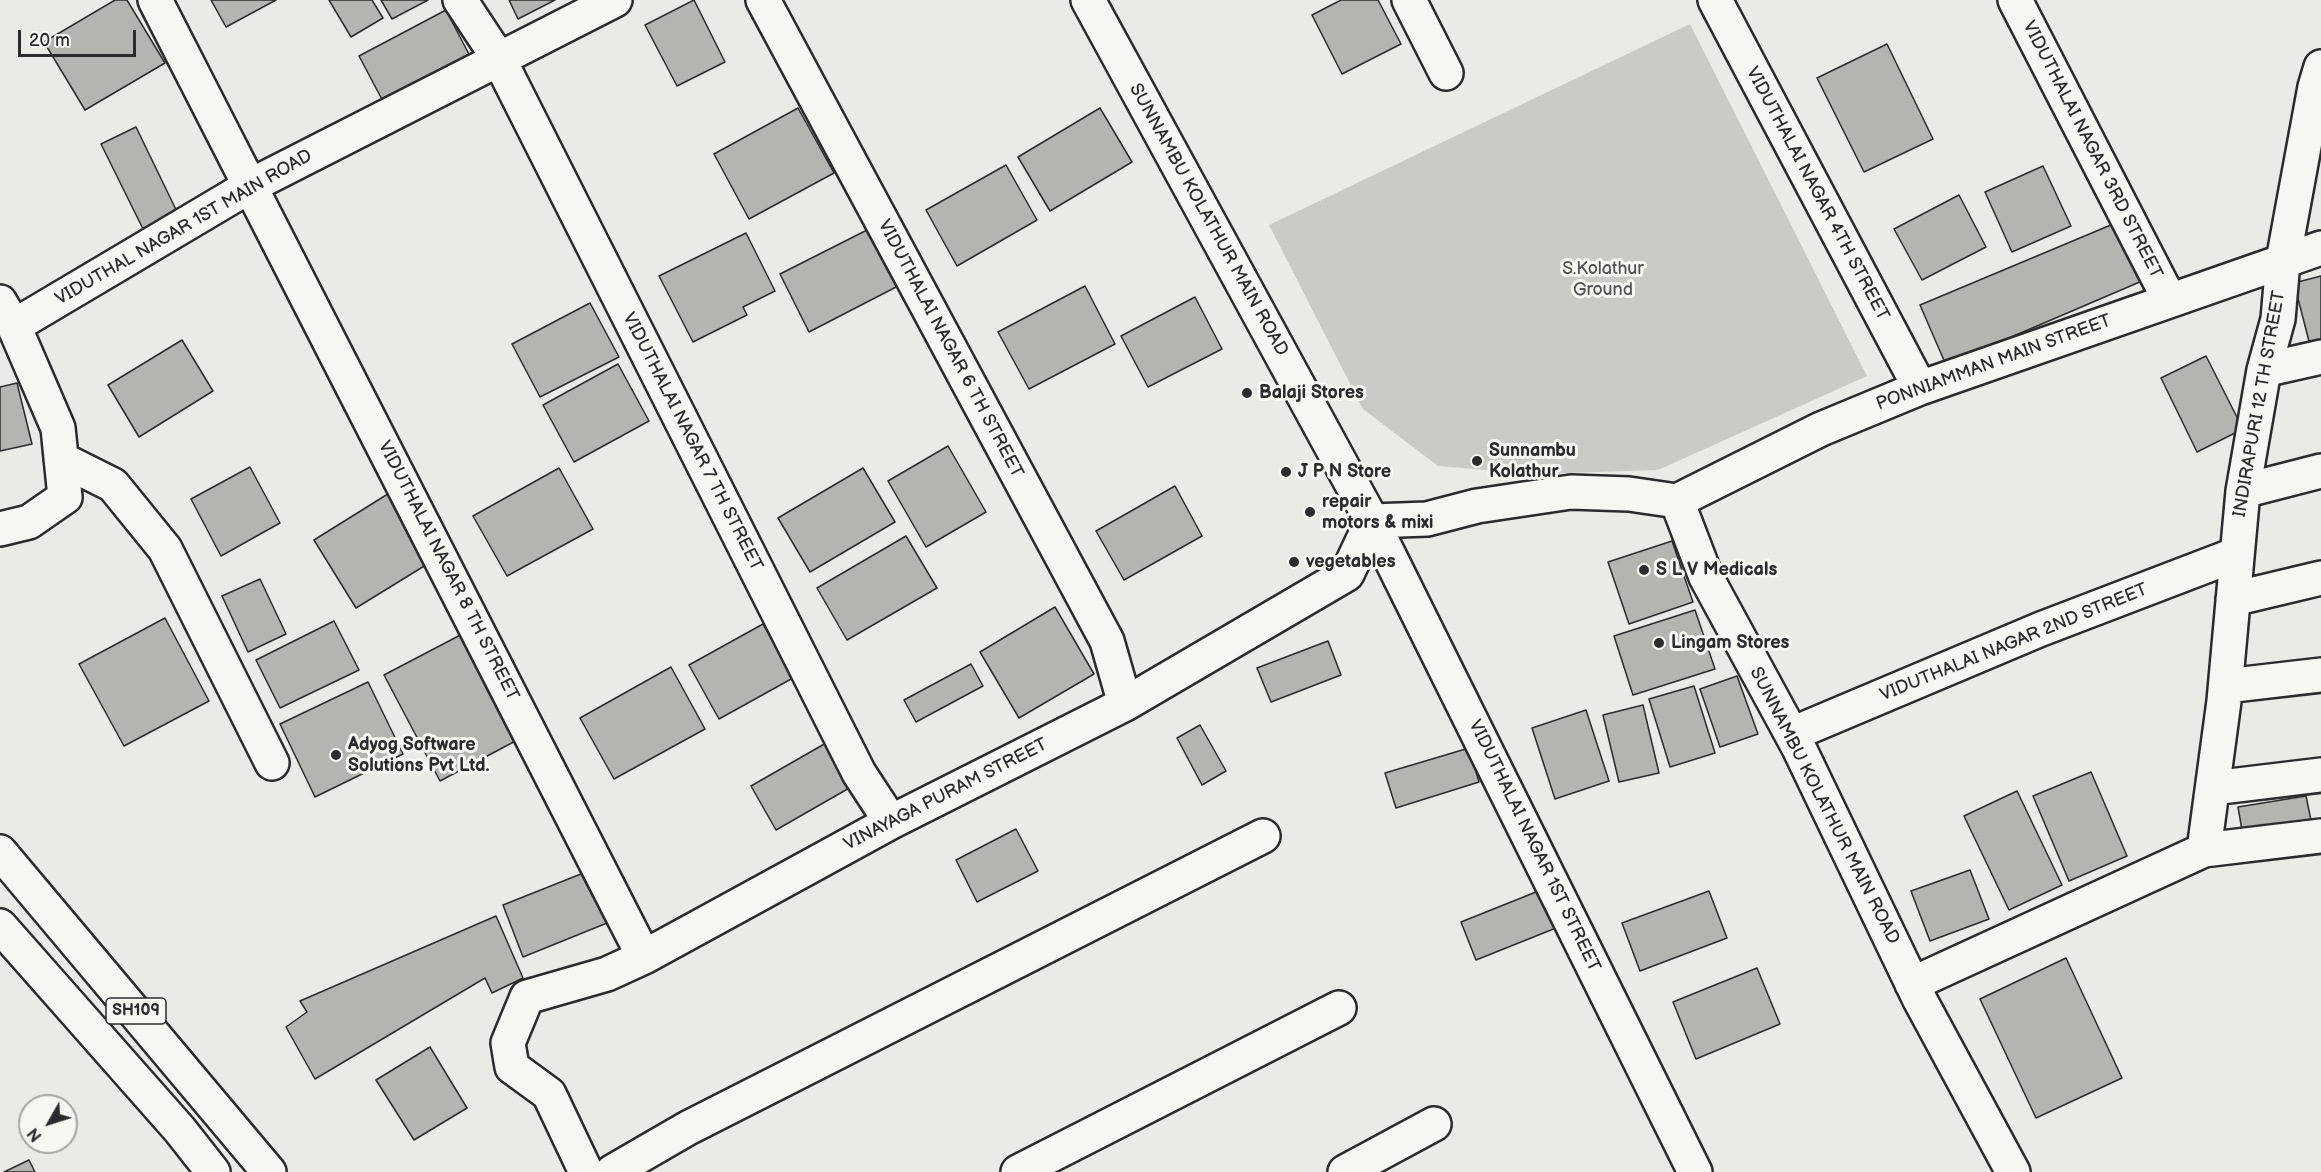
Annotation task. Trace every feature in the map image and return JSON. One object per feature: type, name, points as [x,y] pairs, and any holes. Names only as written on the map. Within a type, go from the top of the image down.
[{"type":"street","name":"VIDUTHALAI NAGAR 8 TH STREET","points":[[155,0],[644,957]]},
{"type":"street","name":"VIDUTHALAI NAGAR 7 TH STREET","points":[[460,0],[499,59],[859,773],[891,822]]},
{"type":"street","name":"VIDUTHAL NAGAR 1ST MAIN ROAD","points":[[0,530],[28,522],[65,497],[58,428],[7,314],[250,186],[615,0]]},
{"type":"street","name":"VIDUTHALAI NAGAR 6 TH STREET","points":[[763,0],[1107,641],[1125,704]]},
{"type":"street","name":"SUNNAMBU KOLATHUR MAIN ROAD","points":[[1088,0],[1372,521]]},
{"type":"street","points":[[1409,0],[1446,73]]},
{"type":"street","name":"VIDUTHALAI NAGAR 4TH STREET","points":[[1714,0],[1920,388]]},
{"type":"street","name":"VIDUTHALAI NAGAR 3RD STREET","points":[[2015,0],[2169,299]]},
{"type":"street","name":"INDIRAPURI 12 TH STREET","points":[[2204,850],[2226,686],[2242,491],[2264,370],[2278,319],[2283,261],[2315,87],[2321,67]]},
{"type":"street","name":"PONNIAMMAN MAIN STREET","points":[[1677,501],[1821,429],[1920,388],[2169,299],[2321,248]]},
{"type":"street","points":[[2264,370],[2321,357]]},
{"type":"street","points":[[61,459],[113,485],[165,549],[272,763]]},
{"type":"street","points":[[2242,491],[2321,471]]},
{"type":"street","points":[[1372,521],[1427,519],[1477,506],[1571,492],[1629,494],[1677,501]]},
{"type":"street","name":"SUNNAMBU KOLATHUR MAIN ROAD","points":[[1677,501],[1706,577],[1792,734],[1912,984],[2013,1172]]},
{"type":"street","name":"VINAYAGA PURAM STREET","points":[[586,1172],[549,1094],[512,1067],[508,1044],[527,997],[607,975],[644,957],[891,822],[1125,704],[1347,574],[1372,521]]},
{"type":"street","name":"VIDUTHALAI NAGAR 1ST STREET","points":[[1372,521],[1695,1172]]},
{"type":"street","name":"VIDUTHALAI NAGAR 2ND STREET","points":[[1792,734],[2041,629],[2237,554]]},
{"type":"street","points":[[2233,599],[2321,578]]},
{"type":"street","points":[[2226,686],[2321,675]]},
{"type":"street","points":[[2213,788],[2321,775]]},
{"type":"street","points":[[612,1172],[688,1128],[1263,836]]},
{"type":"street","points":[[1912,984],[2204,850],[2321,836]]},
{"type":"street","name":"SH109","points":[[0,852],[269,1172]]},
{"type":"street","name":"SH109","points":[[0,926],[180,1130],[213,1172]]},
{"type":"street","points":[[1018,1172],[1340,1008]]},
{"type":"street","points":[[1345,1172],[1434,1124]]},
{"type":"green space","name":"S.Kolathur Ground","points":[[1690,24],[1867,376],[1658,470],[1534,474],[1438,466],[1363,409],[1269,225]]},
{"type":"building","points":[[115,0],[127,0],[165,63],[85,110],[44,42]]},
{"type":"building","points":[[211,0],[276,0],[226,27]]},
{"type":"building","points":[[329,0],[372,0],[383,18],[351,37]]},
{"type":"building","points":[[381,0],[428,0],[392,19]]},
{"type":"building","points":[[509,0],[555,0],[518,19]]},
{"type":"building","points":[[694,0],[725,62],[677,86],[645,25]]},
{"type":"building","points":[[1341,0],[1378,0],[1401,44],[1342,74],[1312,15]]},
{"type":"building","points":[[446,10],[473,62],[386,107],[359,56]]},
{"type":"building","points":[[1887,44],[1933,139],[1864,172],[1817,78]]},
{"type":"building","points":[[798,108],[834,173],[749,219],[714,154]]},
{"type":"building","points":[[1100,108],[1132,162],[1050,211],[1018,157]]},
{"type":"building","points":[[136,127],[181,220],[147,237],[101,144]]},
{"type":"building","points":[[1006,165],[1037,220],[957,266],[926,210]]},
{"type":"building","points":[[2043,166],[2071,226],[2012,252],[1985,192]]},
{"type":"building","points":[[1959,195],[1986,247],[1922,280],[1894,229]]},
{"type":"building","points":[[2118,222],[2142,281],[1946,365],[1920,305]]},
{"type":"building","points":[[871,228],[900,285],[809,332],[780,274]]},
{"type":"building","points":[[746,233],[775,291],[743,307],[747,315],[693,342],[659,276]]},
{"type":"building","points":[[2321,276],[2321,351],[2312,353],[2294,283]]},
{"type":"building","points":[[1085,286],[1115,344],[1029,389],[998,332]]},
{"type":"building","points":[[1195,297],[1222,349],[1148,387],[1121,336]]},
{"type":"building","points":[[590,303],[619,357],[540,397],[512,344]]},
{"type":"building","points":[[182,340],[213,391],[139,437],[108,385]]},
{"type":"building","points":[[2206,356],[2243,429],[2197,452],[2161,378]]},
{"type":"building","points":[[618,364],[649,421],[574,462],[543,405]]},
{"type":"building","points":[[17,383],[32,444],[0,451],[0,387]]},
{"type":"building","points":[[948,446],[986,512],[926,547],[888,481]]},
{"type":"building","points":[[250,467],[280,523],[221,556],[191,499]]},
{"type":"building","points":[[559,468],[593,529],[507,576],[473,516]]},
{"type":"building","points":[[863,468],[895,522],[810,572],[778,518]]},
{"type":"building","points":[[1175,486],[1202,536],[1124,580],[1096,531]]},
{"type":"building","points":[[391,492],[434,560],[356,608],[314,540]]},
{"type":"building","points":[[906,536],[937,588],[847,640],[817,588]]},
{"type":"building","points":[[1672,541],[1693,602],[1629,624],[1608,562]]},
{"type":"building","points":[[260,579],[286,634],[248,652],[222,596]]},
{"type":"building","points":[[1055,607],[1094,674],[1019,718],[980,652]]},
{"type":"building","points":[[1695,610],[1715,669],[1633,695],[1614,636]]},
{"type":"building","points":[[165,618],[209,701],[124,746],[79,664]]},
{"type":"building","points":[[334,621],[359,670],[280,708],[256,660]]},
{"type":"building","points":[[763,624],[793,678],[719,719],[689,665]]},
{"type":"building","points":[[468,631],[523,737],[440,781],[384,675]]},
{"type":"building","points":[[1328,641],[1341,675],[1271,702],[1257,668]]},
{"type":"building","points":[[971,664],[983,686],[916,722],[904,700]]},
{"type":"building","points":[[671,667],[705,729],[614,779],[580,718]]},
{"type":"building","points":[[1737,676],[1758,734],[1720,747],[1700,689]]},
{"type":"building","points":[[368,682],[403,754],[315,797],[280,724]]},
{"type":"building","points":[[1694,686],[1715,753],[1670,767],[1649,699]]},
{"type":"building","points":[[1643,705],[1659,773],[1619,782],[1603,715]]},
{"type":"building","points":[[1586,710],[1609,781],[1555,799],[1532,728]]},
{"type":"building","points":[[1200,725],[1226,771],[1202,785],[1177,738]]},
{"type":"building","points":[[826,743],[851,787],[776,830],[751,786]]},
{"type":"building","points":[[1469,748],[1479,782],[1396,808],[1385,773]]},
{"type":"building","points":[[2091,772],[2127,856],[2069,881],[2033,796]]},
{"type":"building","points":[[2017,791],[2062,885],[2009,910],[1964,816]]},
{"type":"building","points":[[2306,796],[2313,830],[2244,842],[2238,807]]},
{"type":"building","points":[[1016,829],[1038,871],[977,902],[956,860]]},
{"type":"building","points":[[591,870],[612,921],[523,957],[503,905]]},
{"type":"building","points":[[1970,870],[1989,919],[1930,941],[1911,891]]},
{"type":"building","points":[[1541,890],[1556,928],[1476,960],[1461,922]]},
{"type":"building","points":[[1709,891],[1727,938],[1640,971],[1622,923]]},
{"type":"building","points":[[496,916],[523,978],[492,993],[485,978],[315,1079],[286,1027],[307,1012],[300,1001]]},
{"type":"building","points":[[2066,958],[2122,1078],[2036,1118],[1980,999]]},
{"type":"building","points":[[1757,968],[1780,1024],[1696,1059],[1673,1002]]},
{"type":"building","points":[[430,1047],[467,1108],[414,1140],[376,1080]]},
{"type":"building","points":[[29,1160],[35,1172],[4,1172]]},
{"type":"place","name":"Balaji Stores","points":[[1247,393]]},
{"type":"place","name":"Sunnambu Kolathur","points":[[1477,461]]},
{"type":"place","name":"J P N Store","points":[[1286,472]]},
{"type":"place","name":"repair motors & mixi","points":[[1310,512]]},
{"type":"place","name":"vegetables","points":[[1294,562]]},
{"type":"place","name":"S L V Medicals","points":[[1644,570]]},
{"type":"place","name":"Lingam Stores","points":[[1659,643]]},
{"type":"place","name":"Adyog Software Solutions Pvt Ltd.","points":[[336,755]]}]
